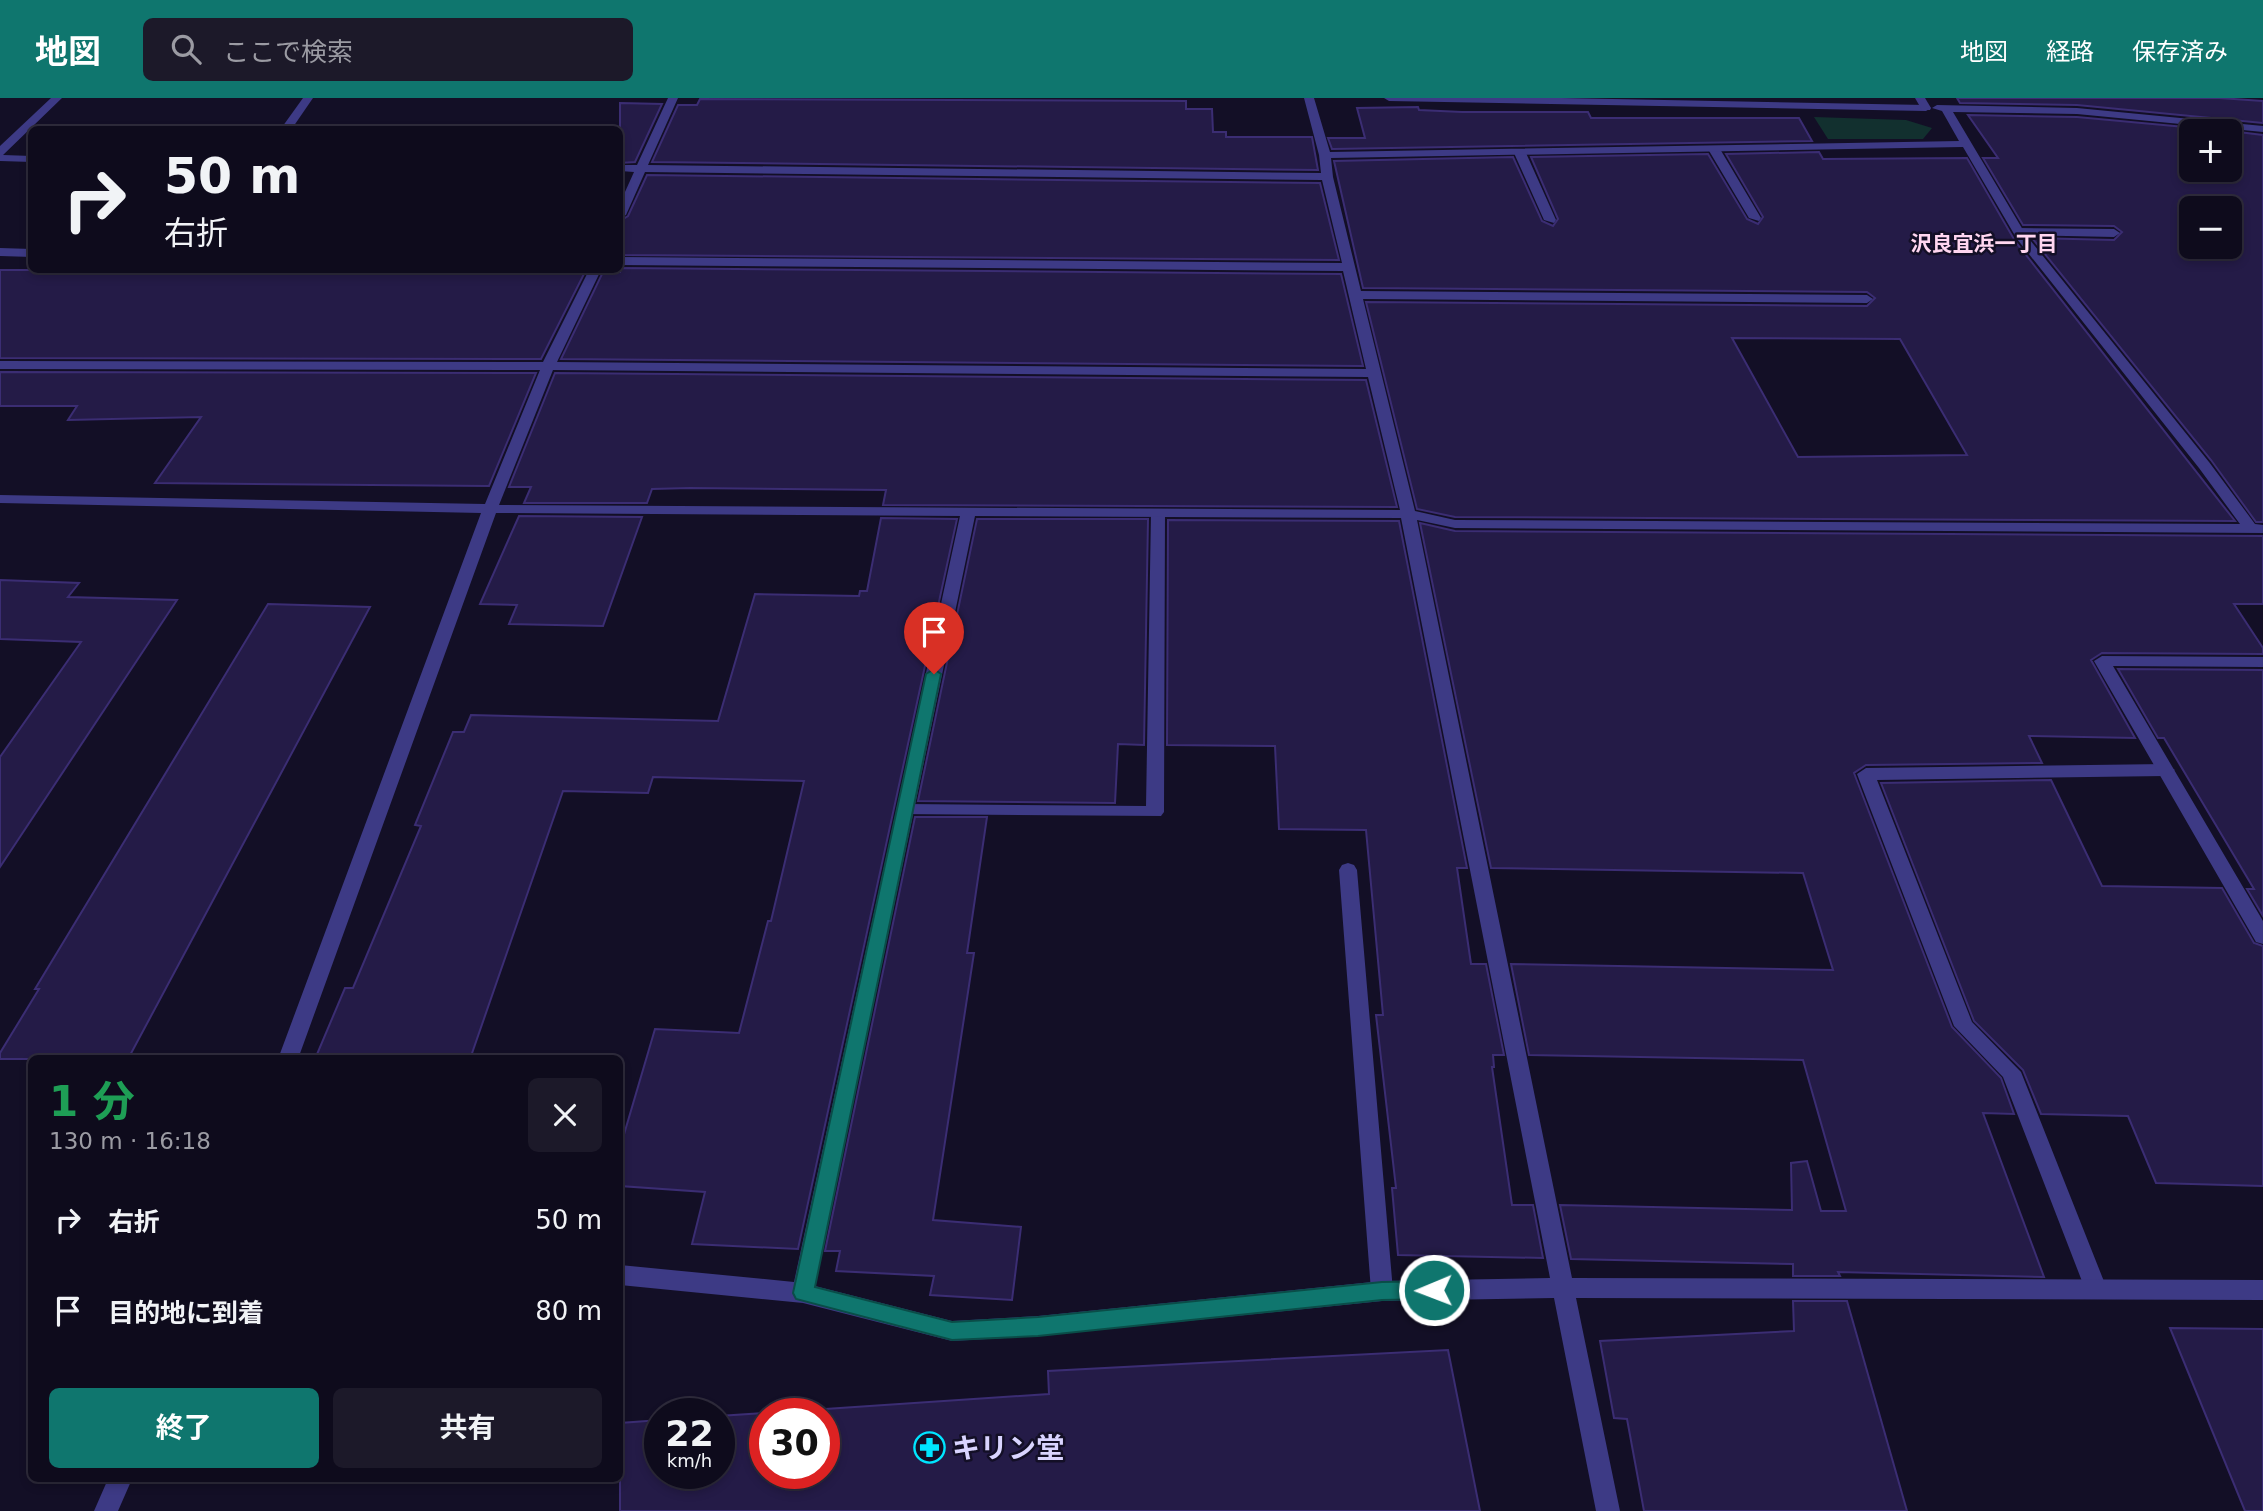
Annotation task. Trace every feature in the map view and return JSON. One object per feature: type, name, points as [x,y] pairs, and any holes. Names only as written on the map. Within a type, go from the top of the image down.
[{"type":"street","points":[[0,152],[57,98]]},
{"type":"street","points":[[288,126],[308,98]]},
{"type":"street","points":[[623,208],[673,98]]},
{"type":"street","points":[[1309,98],[1325,155],[1327,177],[1408,514],[1608,1511]]},
{"type":"street","points":[[1389,98],[1923,103],[1945,108],[2077,111],[2263,129]]},
{"type":"street","points":[[1945,108],[2020,232],[2257,528]]},
{"type":"street","points":[[1325,155],[1966,144]]},
{"type":"street","points":[[1714,149],[1755,218]]},
{"type":"street","points":[[1520,153],[1550,220]]},
{"type":"street","points":[[0,158],[28,159]]},
{"type":"street","points":[[623,168],[1327,177]]},
{"type":"street","points":[[2020,232],[2114,233]]},
{"type":"street","points":[[0,252],[28,253]]},
{"type":"street","points":[[623,261],[1349,267]]},
{"type":"street","points":[[289,1055],[490,509],[548,366],[594,273]]},
{"type":"street","points":[[1355,295],[1867,299]]},
{"type":"street","points":[[0,365],[548,366],[1374,373]]},
{"type":"street","points":[[0,499],[490,509],[1408,514],[1455,524],[2257,528]]},
{"type":"street","points":[[803,1293],[968,512]]},
{"type":"street","points":[[905,810],[1155,812],[1158,513]]},
{"type":"street","points":[[2263,663],[2102,661],[2263,937]]},
{"type":"street","points":[[2096,1289],[2011,1073],[1964,1026],[1866,774],[2166,770]]},
{"type":"street","points":[[1348,870],[1382,1291]]},
{"type":"street","points":[[623,1275],[803,1293],[952,1331],[1038,1326],[1382,1291],[1564,1288],[2263,1290]]},
{"type":"street","points":[[106,1511],[119,1482]]},
{"type":"green space","points":[[1814,117],[1906,120],[1932,128],[1923,139],[1828,139]]},
{"type":"building","points":[[1957,98],[2219,98],[2263,101],[2263,123],[2077,105],[1960,103]]},
{"type":"building","points":[[700,99],[1186,101],[1186,109],[1212,109],[1213,132],[1226,132],[1226,137],[1312,137],[1318,170],[652,162],[678,105],[697,105]]},
{"type":"building","points":[[620,103],[662,104],[635,162],[623,163],[623,126],[620,126]]},
{"type":"building","points":[[1418,107],[1419,110],[1462,112],[1588,112],[1591,118],[1799,118],[1812,141],[1332,149],[1328,138],[1365,138],[1357,108]]},
{"type":"building","points":[[1968,115],[2077,117],[2179,126],[2179,182],[2242,182],[2242,132],[2263,135],[2263,522],[2256,522],[2211,460],[2032,238],[2114,240],[2122,232],[2114,226],[2023,225],[1983,158],[1998,158]]},
{"type":"building","points":[[1819,152],[1823,159],[1967,158],[2015,241],[2235,521],[1455,517],[1417,509],[1366,302],[1867,306],[1875,298],[1867,292],[1363,288],[1334,161],[1513,157],[1542,221],[1553,226],[1558,219],[1531,157],[1708,154],[1747,219],[1758,224],[1763,217],[1726,154]],"holes":[[[1732,338],[1900,339],[1967,455],[1798,457]]]},
{"type":"building","points":[[647,175],[1320,183],[1339,260],[623,255],[623,219],[628,216]]},
{"type":"building","points":[[623,268],[1341,274],[1363,366],[561,359],[603,273],[623,273]]},
{"type":"building","points":[[0,270],[28,270],[28,273],[584,273],[541,359],[0,358]]},
{"type":"building","points":[[0,372],[536,373],[489,486],[155,483],[201,417],[68,420],[77,406],[0,406]]},
{"type":"building","points":[[555,373],[1366,380],[1397,507],[883,505],[886,490],[690,488],[652,489],[647,503],[524,503],[531,487],[509,487]]},
{"type":"building","points":[[519,516],[642,517],[603,626],[509,624],[517,605],[480,604]]},
{"type":"building","points":[[881,518],[957,519],[798,1249],[692,1244],[705,1192],[623,1186],[623,1138],[655,1029],[739,1033],[768,921],[771,921],[804,781],[653,777],[648,793],[563,791],[471,1055],[317,1055],[345,988],[353,988],[421,826],[415,825],[453,732],[464,732],[471,715],[718,721],[755,594],[859,596],[860,591],[867,591]]},
{"type":"building","points":[[977,519],[1148,519],[1144,745],[1118,744],[1115,803],[918,801]]},
{"type":"building","points":[[1168,520],[1399,521],[1467,868],[1457,868],[1471,964],[1486,964],[1504,1055],[1493,1055],[1492,1067],[1512,1205],[1533,1205],[1543,1258],[1398,1255],[1392,1188],[1396,1188],[1376,1015],[1383,1015],[1366,830],[1279,829],[1275,746],[1167,745]]},
{"type":"building","points":[[1420,523],[1455,531],[2263,536],[2263,604],[2234,604],[2263,648],[2263,654],[2102,653],[2091,660],[2135,738],[2029,736],[2042,763],[1866,765],[1854,773],[1952,1027],[2001,1078],[2014,1114],[1983,1113],[2044,1277],[1838,1272],[1840,1276],[1793,1276],[1793,1264],[1571,1259],[1560,1205],[1792,1210],[1791,1163],[1807,1161],[1821,1211],[1846,1211],[1803,1060],[1529,1055],[1511,964],[1833,970],[1803,873],[1491,868]]},
{"type":"building","points":[[0,580],[79,583],[68,597],[177,600],[0,867],[0,757],[81,642],[0,639]]},
{"type":"building","points":[[268,604],[370,607],[130,1055],[28,1055],[28,1059],[0,1059],[0,1053],[39,989],[35,989]]},
{"type":"building","points":[[2118,669],[2263,670],[2263,916],[2247,889],[2254,889],[2164,738],[2158,738]]},
{"type":"building","points":[[2051,780],[2102,886],[2222,888],[2254,943],[2263,946],[2263,1186],[2156,1183],[2128,1116],[2041,1114],[2023,1070],[1974,1021],[1881,783]]},
{"type":"building","points":[[915,817],[987,817],[967,953],[974,953],[933,1220],[1021,1227],[1012,1300],[930,1295],[934,1276],[836,1271],[840,1251],[825,1251]]},
{"type":"building","points":[[1793,1301],[1847,1301],[1907,1511],[1644,1511],[1627,1419],[1614,1418],[1600,1341],[1794,1331]]},
{"type":"building","points":[[2170,1328],[2263,1329],[2263,1511],[2245,1511]]},
{"type":"building","points":[[1448,1350],[1480,1511],[620,1511],[623,1423],[644,1421],[644,1489],[735,1489],[735,1415],[749,1414],[749,1489],[840,1489],[840,1408],[1049,1394],[1048,1371]]},
{"type":"place","name":"キリン堂","points":[[929,1448]]},
{"type":"district","name":"沢良宜浜一丁目","points":[[1984,244]]},
{"type":"route","points":[[934,674],[803,1293],[952,1331],[1038,1326],[1382,1291],[1434,1290]]}]
